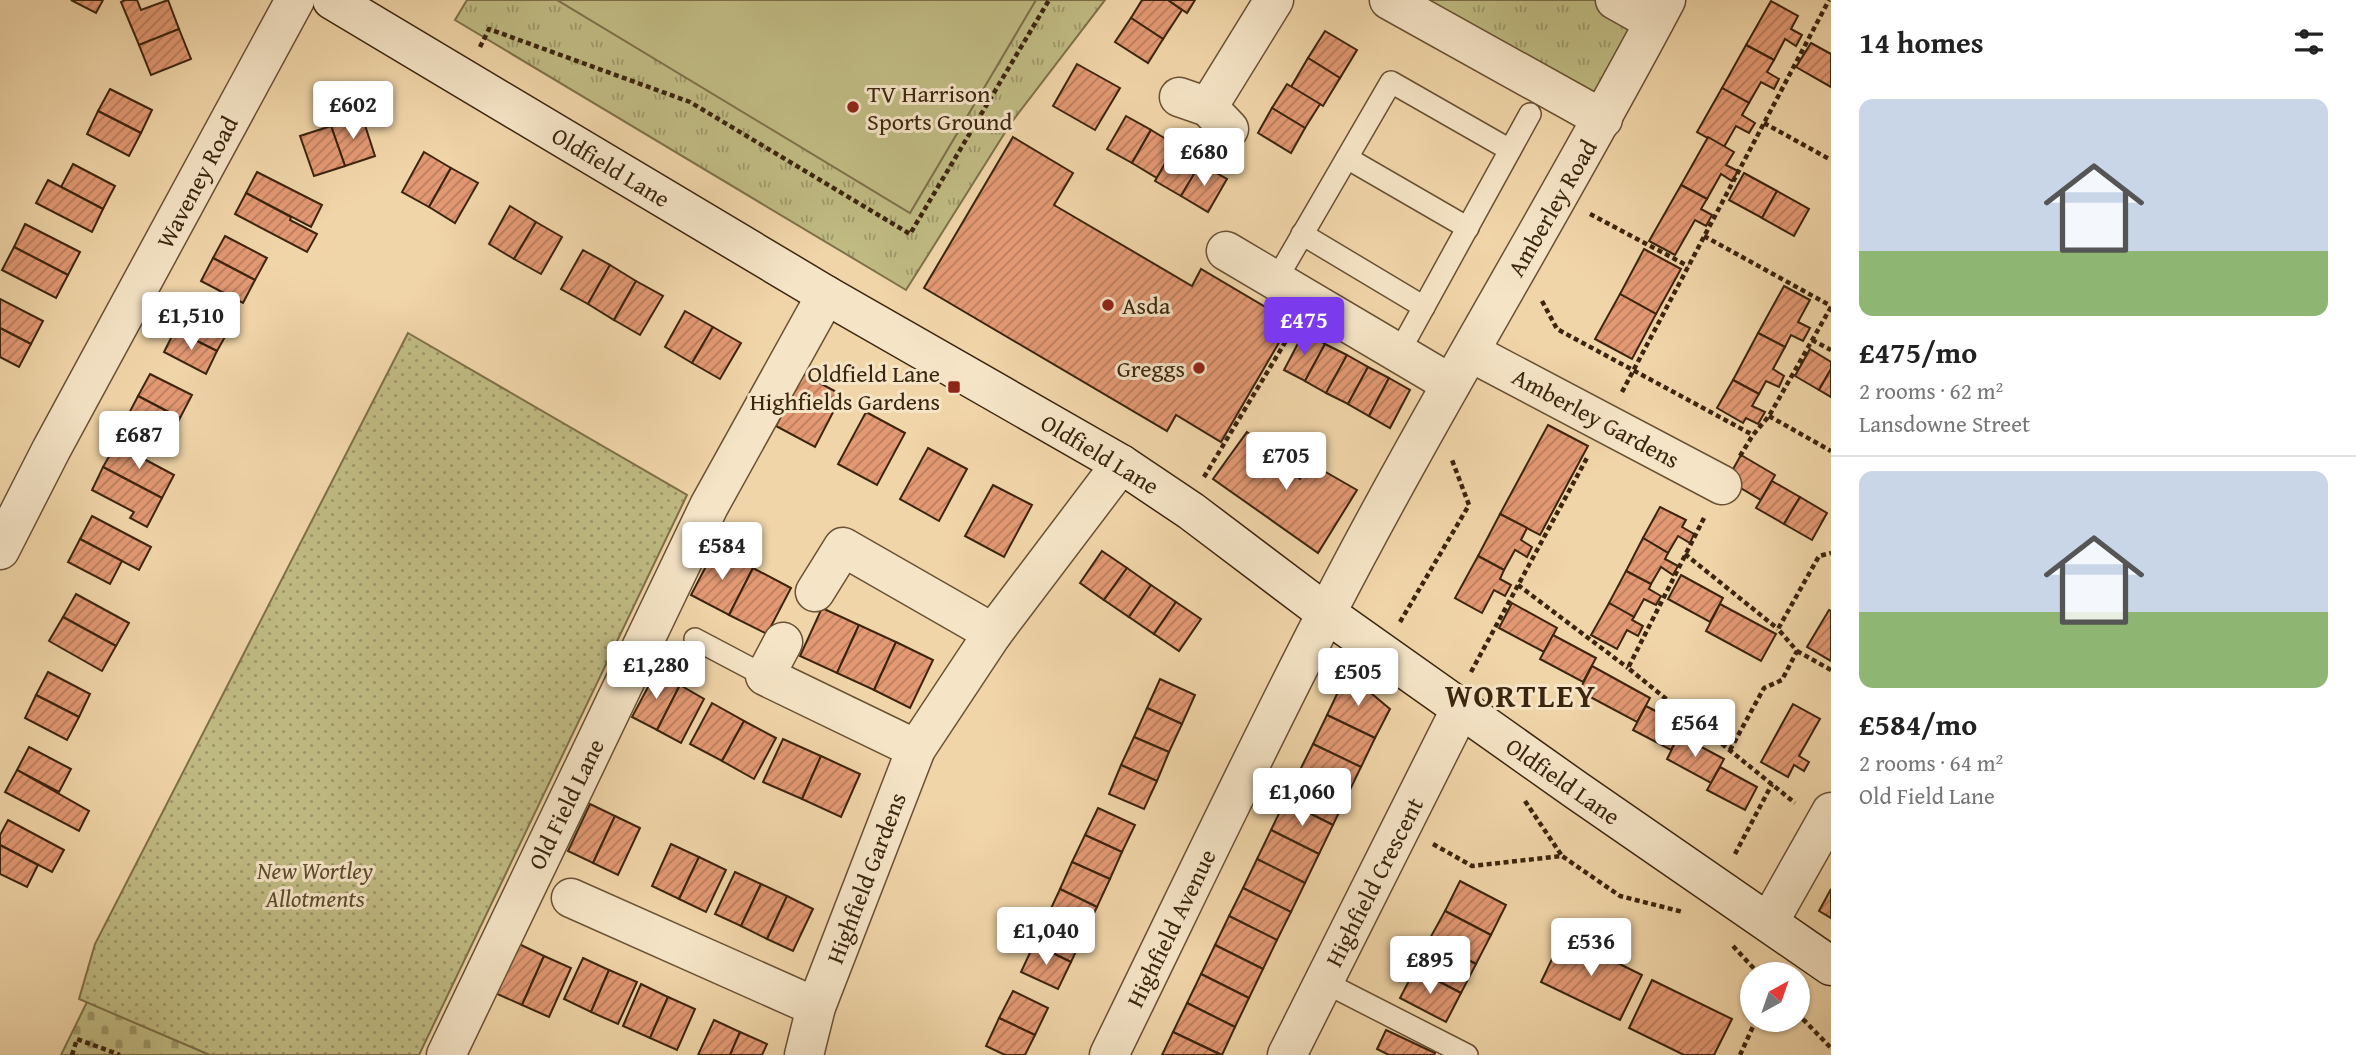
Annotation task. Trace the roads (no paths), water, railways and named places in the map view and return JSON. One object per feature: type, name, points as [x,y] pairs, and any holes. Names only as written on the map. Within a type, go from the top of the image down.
[{"type":"street","name":"Waveney Road","points":[[0,550],[51,450],[295,0]]},
{"type":"street","name":"Oldfield Lane","points":[[332,0],[826,295],[1121,464],[1186,507],[1326,613],[1457,706],[1705,901],[1769,922],[1831,966]]},
{"type":"street","points":[[1206,111],[1274,0]]},
{"type":"street","points":[[1389,0],[1603,119]]},
{"type":"street","points":[[1615,0],[1660,11]]},
{"type":"street","name":"Amberley Road","points":[[1326,613],[1443,399],[1603,119],[1660,11]]},
{"type":"street","points":[[1226,251],[1398,354],[1443,399]]},
{"type":"street","name":"Old Field Lane","points":[[446,1055],[709,506],[826,295]]},
{"type":"street","name":"Amberley Gardens","points":[[1471,352],[1722,485]]},
{"type":"street","name":"Highfield Gardens","points":[[804,1055],[816,1007],[916,749],[993,633],[1121,464]]},
{"type":"street","points":[[815,592],[843,547],[993,633]]},
{"type":"street","name":"Highfield Avenue","points":[[1109,1055],[1326,613]]},
{"type":"street","points":[[783,642],[765,677],[916,749]]},
{"type":"street","name":"Highfield Crescent","points":[[1287,1055],[1402,826],[1457,706]]},
{"type":"street","points":[[1769,922],[1827,819]]},
{"type":"street","points":[[571,898],[816,1007]]},
{"type":"lane","points":[[1276,280],[1391,82],[1510,150]]},
{"type":"lane","points":[[1398,354],[1530,114]]},
{"type":"lane","points":[[1347,158],[1468,228]]},
{"type":"lane","points":[[1302,234],[1424,307]]},
{"type":"lane","points":[[695,639],[765,677]]},
{"type":"lane","points":[[1324,982],[1467,1055]]},
{"type":"place","name":"TV Harrison Sports Ground","points":[[853,107]]},
{"type":"place","name":"Asda","points":[[1108,305]]},
{"type":"place","name":"Greggs","points":[[1199,368]]},
{"type":"place","name":"Oldfield Lane Highfields Gardens","points":[[954,387]]},
{"type":"district","name":"WORTLEY","points":[[1521,695]]},
{"type":"park label","name":"New Wortley Allotments","points":[[315,884]]}]
